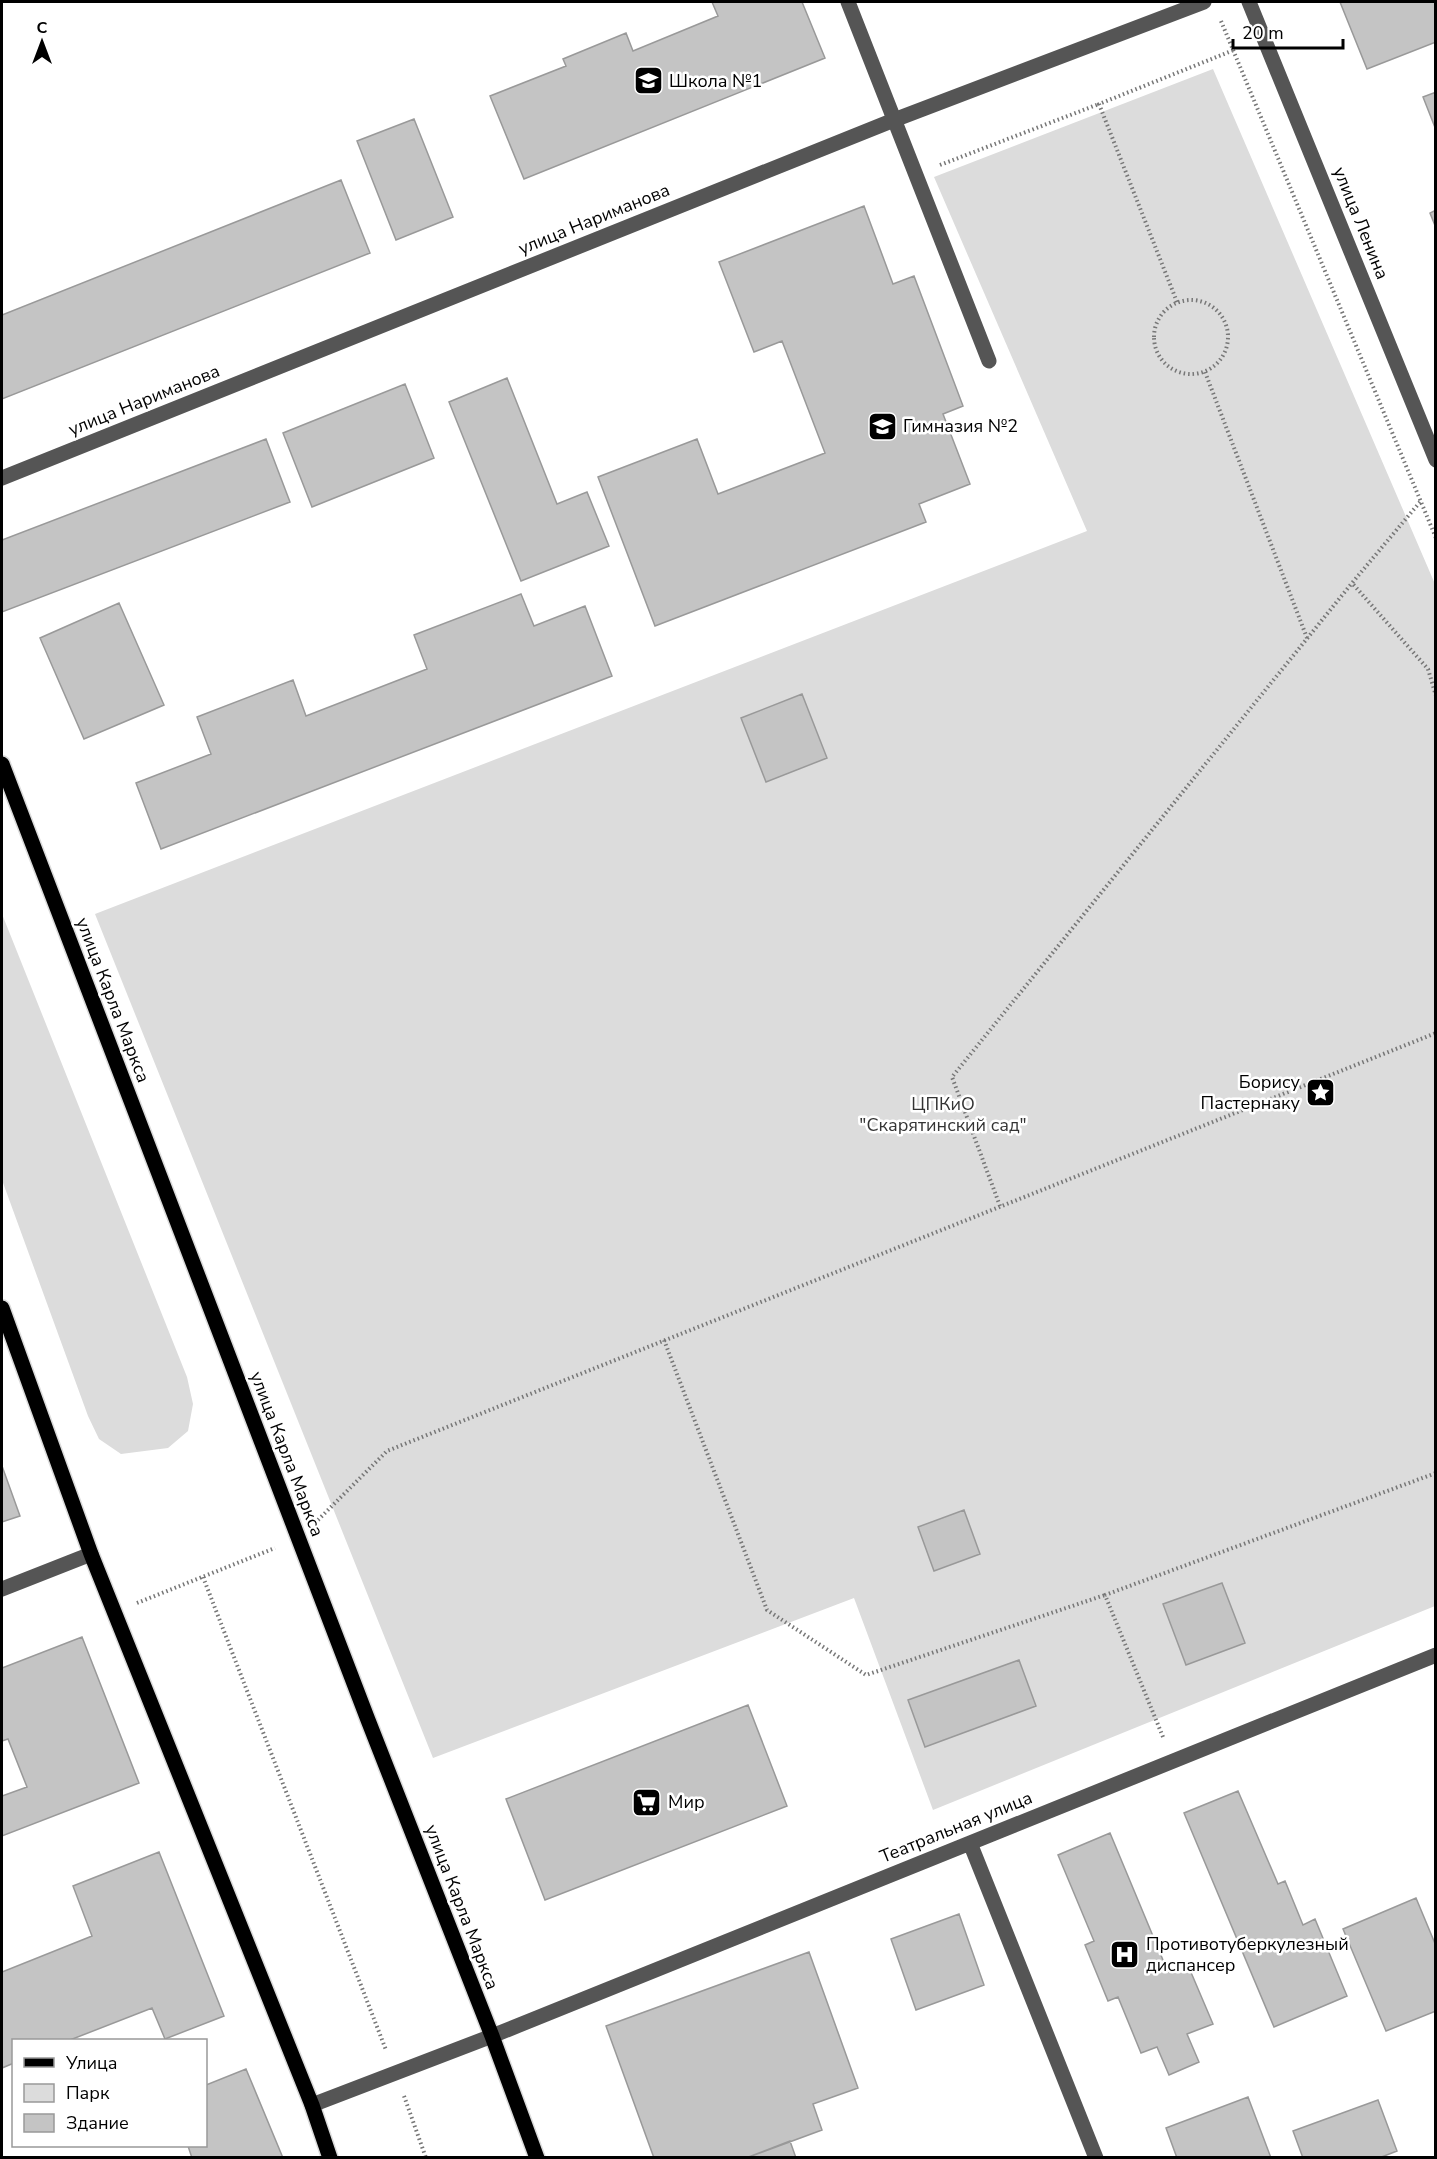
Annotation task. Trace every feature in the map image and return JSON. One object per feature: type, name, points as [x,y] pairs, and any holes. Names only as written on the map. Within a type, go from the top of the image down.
[{"type":"main road","name":"улица Карла Маркса","points":[[2,764],[537,2157]]},
{"type":"main road","points":[[2,1308],[91,1554],[312,2105],[330,2157]]},
{"type":"street","points":[[848,2],[989,361]]},
{"type":"street","name":"улица Нариманова","points":[[2,478],[894,120],[1204,2]]},
{"type":"street","name":"улица Ленина","points":[[1250,2],[1436,460]]},
{"type":"street","points":[[2,1589],[91,1554]]},
{"type":"street","name":"Театральная улица","points":[[312,2105],[492,2036],[1436,1655]]},
{"type":"street","points":[[970,1843],[1096,2157]]},
{"type":"path","points":[[1217,11],[1436,538]]},
{"type":"path","points":[[916,174],[1099,104],[1264,37]]},
{"type":"path","points":[[1099,104],[1177,302]]},
{"type":"path","points":[[1202,301],[1218,312],[1227,329],[1228,342],[1225,354],[1216,365],[1205,372],[1191,375],[1178,373],[1166,366],[1158,355],[1154,343],[1154,330],[1158,319],[1166,309],[1177,302],[1202,301]]},
{"type":"path","points":[[1205,372],[1307,638]]},
{"type":"path","points":[[1000,1206],[952,1077],[1420,502]]},
{"type":"path","points":[[1352,583],[1428,669],[1436,696]]},
{"type":"path","points":[[114,1612],[299,1539],[387,1451],[1436,1034]]},
{"type":"path","points":[[664,1340],[767,1610],[866,1676],[1105,1595],[1436,1473]]},
{"type":"path","points":[[203,1577],[426,2157]]},
{"type":"path","points":[[1105,1595],[1173,1761]]},
{"type":"green space","name":"ЦПКиО \"Скарятинский сад\"","points":[[1213,69],[1435,584],[1435,1606],[933,1810],[854,1598],[433,1758],[95,914],[1087,531],[934,177]]},
{"type":"green space","points":[[2,914],[187,1377],[193,1404],[188,1431],[168,1448],[121,1454],[99,1439],[88,1416],[2,1180]]},
{"type":"building","name":"Школа №1","points":[[712,2],[802,2],[825,58],[524,179],[490,96],[566,66],[563,59],[626,33],[633,51],[718,16]]},
{"type":"building","points":[[1340,2],[1436,2],[1436,42],[1367,69]]},
{"type":"building","points":[[1436,92],[1436,130],[1423,97]]},
{"type":"building","points":[[414,119],[453,217],[396,240],[357,141]]},
{"type":"building","points":[[341,180],[370,253],[2,399],[2,315]]},
{"type":"building","name":"Гимназия №2","points":[[864,206],[893,284],[914,276],[963,406],[943,414],[970,484],[919,504],[926,522],[655,626],[598,477],[697,439],[718,494],[825,453],[782,341],[754,352],[719,262]]},
{"type":"building","points":[[1436,210],[1436,228],[1430,213]]},
{"type":"building","points":[[507,378],[557,504],[587,492],[609,546],[521,581],[449,402]]},
{"type":"building","points":[[405,384],[434,458],[312,507],[283,433]]},
{"type":"building","points":[[266,439],[290,502],[2,612],[2,540]]},
{"type":"building","points":[[521,594],[534,626],[585,606],[612,676],[161,849],[136,783],[211,754],[197,717],[293,680],[306,716],[427,669],[414,635]]},
{"type":"building","points":[[119,603],[164,705],[84,739],[40,638]]},
{"type":"building","points":[[802,694],[827,758],[766,782],[741,718]]},
{"type":"building","points":[[2,1466],[20,1516],[2,1522]]},
{"type":"building","points":[[964,1510],[980,1554],[934,1571],[918,1527]]},
{"type":"building","points":[[1222,1583],[1245,1643],[1186,1665],[1163,1604]]},
{"type":"building","points":[[82,1637],[139,1783],[2,1836],[2,1796],[27,1787],[8,1739],[2,1741],[2,1668]]},
{"type":"building","points":[[1019,1660],[1036,1706],[925,1747],[908,1700]]},
{"type":"building","name":"Мир","points":[[748,1705],[787,1806],[545,1900],[506,1799]]},
{"type":"building","points":[[1238,1791],[1278,1884],[1285,1881],[1303,1925],[1315,1919],[1347,1996],[1274,2027],[1184,1813]]},
{"type":"building","name":"Противотуберкулезный диспансер","points":[[1110,1833],[1168,1972],[1187,1963],[1213,2024],[1187,2034],[1199,2062],[1169,2075],[1157,2047],[1141,2053],[1118,1997],[1108,2001],[1085,1945],[1094,1941],[1058,1855]]},
{"type":"building","points":[[159,1852],[224,2016],[165,2039],[152,2008],[73,2039],[12,2039],[12,2064],[2,2068],[2,1972],[92,1936],[73,1886]]},
{"type":"building","points":[[1416,1898],[1436,1946],[1436,2011],[1386,2031],[1343,1929]]},
{"type":"building","points":[[959,1914],[984,1985],[916,2010],[891,1939]]},
{"type":"building","points":[[809,1952],[858,2088],[813,2104],[822,2130],[746,2158],[654,2158],[606,2026]]},
{"type":"building","points":[[246,2069],[283,2158],[192,2158],[188,2147],[207,2147],[207,2085]]},
{"type":"building","points":[[1248,2097],[1271,2158],[1177,2158],[1166,2128]]},
{"type":"building","points":[[1378,2100],[1397,2151],[1379,2158],[1303,2158],[1293,2131]]},
{"type":"building","points":[[790,2141],[796,2158],[746,2158]]},
{"type":"place","name":"Школа №1","points":[[648,81]]},
{"type":"place","name":"Гимназия №2","points":[[882,426]]},
{"type":"place","name":"Борису Пастернаку","points":[[1321,1092]]},
{"type":"place","name":"Мир","points":[[647,1802]]},
{"type":"place","name":"Противотуберкулезный диспансер","points":[[1125,1954]]}]
